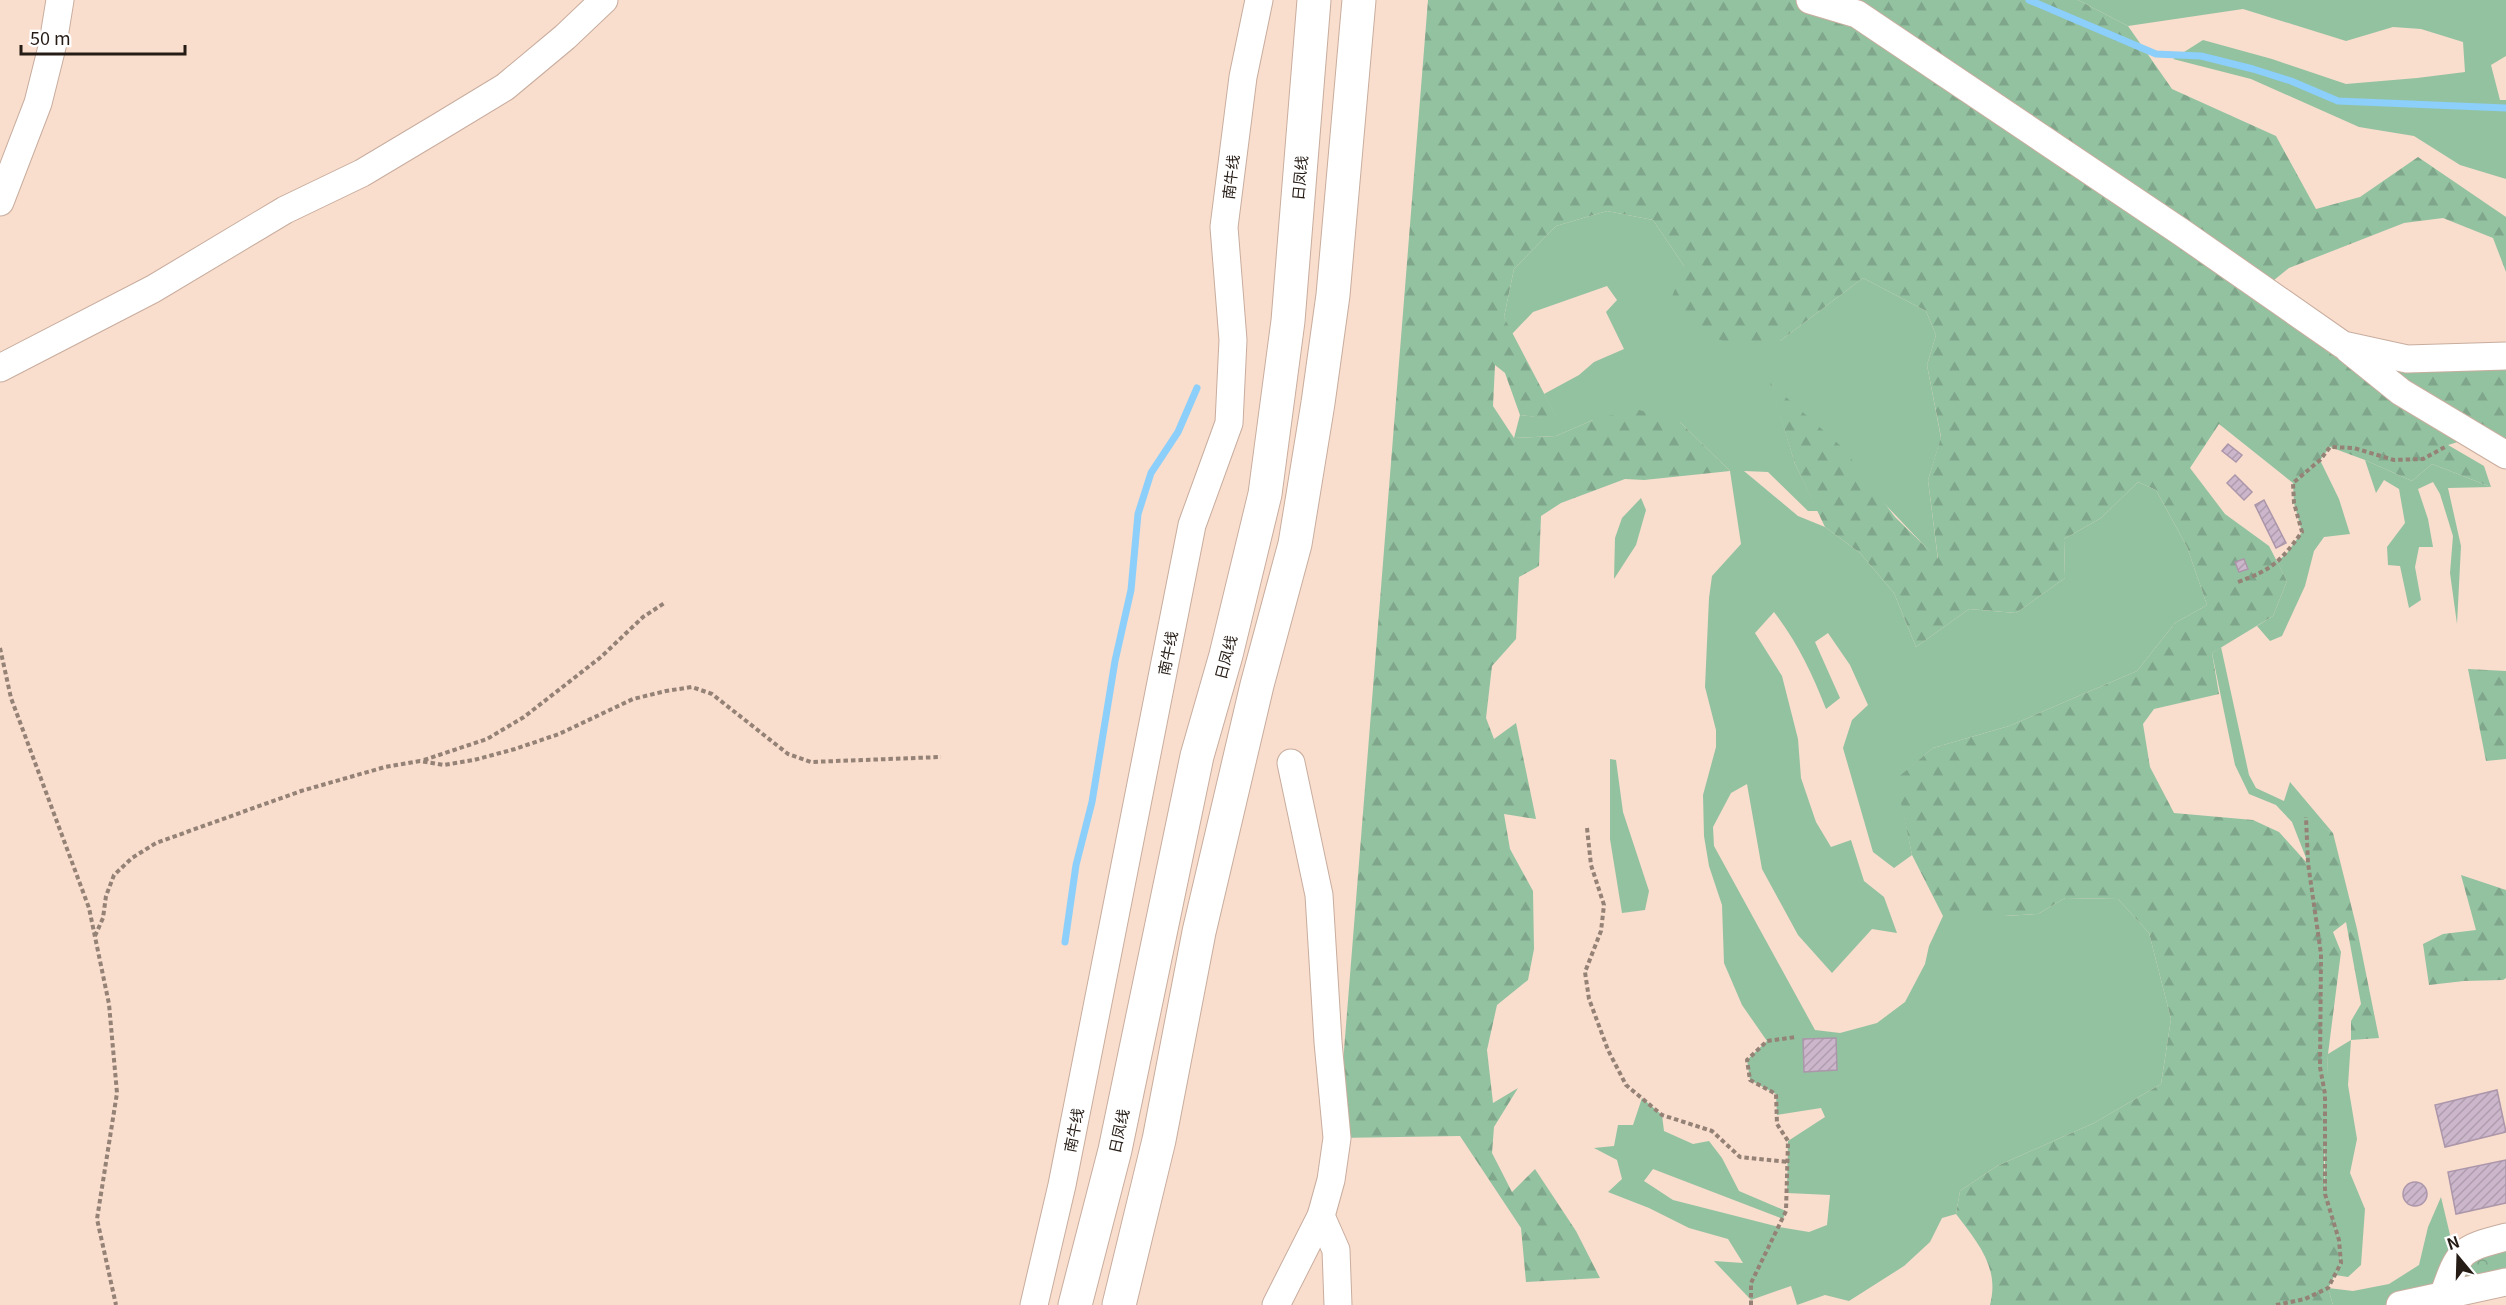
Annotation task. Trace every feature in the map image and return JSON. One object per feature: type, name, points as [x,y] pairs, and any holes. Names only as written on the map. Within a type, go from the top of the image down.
[{"type":"highway","name":"日凤线","points":[[1076,1305],[1115,1150],[1197,756],[1226,655],[1265,494],[1288,321],[1314,0]]},
{"type":"highway","points":[[1119,1305],[1159,1140],[1198,932],[1257,685],[1295,544],[1333,295],[1359,0]]},
{"type":"street","points":[[0,202],[38,103],[53,43],[60,0]]},
{"type":"street","points":[[0,368],[153,289],[285,210],[362,173],[458,116],[505,87],[565,37],[604,0]]},
{"type":"street","name":"南牛线","points":[[1034,1305],[1062,1185],[1192,525],[1229,423],[1233,340],[1224,227],[1243,77],[1259,0]]},
{"type":"street","points":[[1810,0],[1857,14],[2181,232],[2343,345],[2401,392],[2506,455]]},
{"type":"street","points":[[2343,345],[2407,359],[2506,356]]},
{"type":"street","points":[[1276,1305],[1321,1216],[1331,1180],[1337,1138],[1328,1042],[1319,895],[1291,763]]},
{"type":"street","points":[[1321,1216],[1336,1250],[1338,1305]]},
{"type":"street","points":[[2443,1296],[2456,1260],[2475,1245],[2506,1237]]},
{"type":"street","points":[[2400,1305],[2506,1282]]},
{"type":"path","points":[[2238,582],[2268,571],[2287,553],[2302,532],[2294,503],[2293,483],[2320,460],[2330,447],[2354,448],[2394,460],[2423,459],[2448,445],[2474,437]]},
{"type":"path","points":[[95,936],[103,918],[106,896],[114,875],[132,858],[156,843],[300,791],[385,767],[420,761],[487,739],[524,717],[601,657],[643,617],[666,602]]},
{"type":"path","points":[[0,648],[11,698],[89,908],[109,1004],[117,1093],[97,1219],[116,1305]]},
{"type":"path","points":[[420,761],[444,765],[474,760],[559,734],[633,699],[666,690],[692,687],[712,694],[788,754],[811,762],[941,757]]},
{"type":"path","points":[[2276,1305],[2305,1299],[2328,1288],[2341,1263],[2339,1240],[2325,1194],[2325,1094],[2320,1067],[2321,954],[2308,863],[2306,817]]},
{"type":"path","points":[[1587,828],[1591,865],[1604,905],[1601,931],[1585,972],[1589,999],[1608,1050],[1626,1086],[1662,1115],[1712,1131],[1740,1157],[1788,1162]]},
{"type":"path","points":[[1751,1305],[1751,1283],[1786,1211],[1788,1141],[1778,1124],[1776,1094],[1750,1080],[1747,1060],[1767,1041],[1796,1037]]},
{"type":"green space","points":[[1428,0],[2078,0],[2128,26],[2172,89],[2276,136],[2316,209],[2360,197],[2418,157],[2506,217],[2506,272],[2493,238],[2443,218],[2404,223],[2289,268],[2263,289],[2344,345],[2506,356],[2506,455],[2474,437],[2448,445],[2484,466],[2491,487],[2432,464],[2412,481],[2330,447],[2320,460],[2293,483],[2219,424],[2190,468],[2225,514],[2269,546],[2287,581],[2273,616],[2212,653],[2219,694],[2154,709],[2143,724],[2150,767],[2174,813],[2253,820],[2279,832],[2307,863],[2306,817],[2333,833],[2357,929],[2379,1038],[2351,1040],[2351,1021],[2361,1004],[2346,922],[2333,932],[2341,952],[2328,1054],[2324,1166],[2325,1194],[2339,1240],[2341,1263],[2328,1288],[2333,1305],[1990,1305],[1992,1279],[1985,1256],[1956,1214],[1960,1191],[1997,1166],[2094,1123],[2161,1084],[2171,1019],[2149,933],[2118,899],[2065,898],[2038,914],[1943,916],[1912,855],[1896,779],[1933,748],[2009,726],[2137,671],[2175,623],[2207,605],[2187,547],[2156,490],[2138,482],[2101,518],[2064,539],[2065,578],[2016,613],[1969,609],[1916,647],[1894,593],[1860,553],[1825,527],[1795,464],[1770,383],[1843,448],[1895,517],[1938,559],[1928,480],[1941,437],[1927,365],[1936,335],[1926,311],[1863,278],[1780,341],[1731,344],[1688,328],[1668,307],[1684,266],[1653,220],[1607,211],[1556,226],[1514,269],[1504,317],[1558,420],[1520,415],[1505,373],[1495,365],[1493,406],[1514,438],[1556,436],[1593,420],[1636,409],[1680,422],[1730,471],[1644,480],[1625,479],[1561,503],[1541,516],[1539,566],[1519,577],[1516,639],[1492,666],[1486,718],[1494,739],[1516,723],[1536,819],[1504,814],[1510,849],[1533,891],[1534,949],[1528,980],[1497,1005],[1487,1050],[1493,1103],[1518,1088],[1494,1127],[1492,1153],[1512,1192],[1535,1169],[1576,1231],[1600,1278],[1526,1282],[1521,1228],[1460,1136],[1337,1138]]},
{"type":"green space","points":[[2078,0],[2506,0],[2506,56],[2491,65],[2500,100],[2506,100],[2506,179],[2460,165],[2414,136],[2359,127],[2251,79],[2173,59],[2203,40],[2272,59],[2346,84],[2465,72],[2463,42],[2421,29],[2393,27],[2346,41],[2243,9],[2128,26]]},
{"type":"green space","points":[[1607,211],[1653,220],[1684,266],[1780,341],[1863,278],[1926,311],[1936,335],[1927,365],[1941,438],[1928,480],[1938,560],[1771,384],[1795,464],[1818,511],[1808,511],[1768,472],[1744,471],[1798,516],[1825,527],[1860,553],[1894,593],[1916,647],[1969,609],[2016,613],[2065,578],[2064,539],[2101,518],[2138,482],[2156,490],[2187,547],[2207,605],[2175,623],[2137,671],[2009,726],[1933,748],[1897,779],[1912,855],[1894,868],[1873,852],[1843,748],[1852,720],[1868,705],[1850,665],[1828,633],[1815,642],[1840,698],[1826,709],[1803,658],[1774,612],[1755,633],[1782,676],[1798,739],[1801,778],[1816,822],[1831,847],[1851,840],[1864,881],[1884,897],[1897,933],[1872,929],[1832,973],[1798,935],[1762,869],[1747,784],[1731,793],[1713,827],[1714,846],[1815,1030],[1840,1033],[1877,1023],[1905,1002],[1925,964],[1929,946],[1943,916],[2038,914],[2065,898],[2118,899],[2149,933],[2171,1019],[2161,1084],[2094,1123],[1997,1166],[1960,1191],[1956,1214],[1942,1218],[1930,1242],[1904,1266],[1849,1301],[1825,1295],[1797,1305],[1791,1286],[1751,1300],[1714,1261],[1743,1263],[1728,1239],[1689,1228],[1649,1208],[1608,1192],[1622,1179],[1617,1160],[1594,1148],[1614,1146],[1618,1125],[1633,1125],[1642,1098],[1662,1115],[1664,1131],[1693,1144],[1709,1141],[1722,1158],[1739,1191],[1786,1211],[1783,1219],[1653,1169],[1644,1181],[1673,1200],[1779,1227],[1809,1232],[1827,1225],[1830,1195],[1787,1193],[1788,1141],[1825,1117],[1821,1108],[1777,1115],[1776,1094],[1750,1080],[1747,1060],[1767,1041],[1742,1005],[1724,963],[1722,905],[1709,866],[1704,836],[1703,795],[1716,747],[1716,730],[1705,687],[1709,598],[1712,576],[1741,544],[1730,471],[1680,422],[1593,420],[1556,436],[1514,438],[1520,415],[1557,419],[1544,394],[1579,375],[1594,362],[1624,349],[1606,312],[1617,300],[1607,286],[1533,312],[1512,334],[1504,317],[1514,269],[1556,226]]},
{"type":"green space","points":[[2320,460],[2339,499],[2350,534],[2324,537],[2314,551],[2305,586],[2282,636],[2270,641],[2257,626],[2273,616],[2287,581],[2277,562],[2287,553],[2302,532],[2294,503],[2293,483]]},
{"type":"green space","points":[[2365,460],[2412,481],[2432,464],[2491,487],[2448,488],[2461,546],[2457,624],[2450,573],[2453,536],[2440,494],[2433,482],[2418,489],[2428,519],[2433,547],[2419,547],[2415,567],[2421,600],[2409,608],[2400,566],[2388,565],[2387,547],[2405,523],[2399,489],[2384,480],[2376,493]]},
{"type":"green space","points":[[1641,498],[1646,510],[1636,545],[1614,579],[1615,538],[1622,518]]},
{"type":"green space","points":[[2221,647],[2249,775],[2256,788],[2284,801],[2290,782],[2333,833],[2306,818],[2308,863],[2292,822],[2276,805],[2249,794],[2235,765],[2212,653]]},
{"type":"green space","points":[[2468,669],[2506,671],[2506,759],[2486,761]]},
{"type":"green space","points":[[1610,759],[1616,760],[1623,812],[1649,891],[1645,910],[1622,913],[1610,839]]},
{"type":"green space","points":[[2461,875],[2506,890],[2506,978],[2429,985],[2423,944],[2443,934],[2476,930]]},
{"type":"green space","points":[[2351,1040],[2348,1085],[2357,1139],[2350,1173],[2365,1209],[2361,1265],[2348,1277],[2335,1275],[2341,1263],[2339,1240],[2325,1194],[2325,1114],[2328,1054]]},
{"type":"green space","points":[[2441,1197],[2456,1260],[2443,1296],[2400,1305],[2333,1305],[2328,1288],[2353,1291],[2389,1284],[2419,1265],[2428,1227]]},
{"type":"green space","points":[[2506,1251],[2506,1282],[2443,1296],[2456,1260]]},
{"type":"building","points":[[2228,444],[2242,455],[2236,462],[2222,451]]},
{"type":"building","points":[[2235,475],[2252,492],[2244,500],[2227,483]]},
{"type":"building","points":[[2264,500],[2286,543],[2276,548],[2255,505]]},
{"type":"building","points":[[2244,559],[2248,569],[2239,572],[2235,562]]},
{"type":"building","points":[[1836,1038],[1837,1070],[1804,1072],[1803,1039]]},
{"type":"building","points":[[2497,1090],[2506,1132],[2445,1147],[2435,1105]]},
{"type":"building","points":[[2506,1160],[2506,1203],[2456,1214],[2448,1172]]},
{"type":"building","points":[[2415,1182],[2424,1185],[2427,1194],[2424,1203],[2415,1206],[2406,1203],[2403,1194],[2406,1185]]},
{"type":"waterway","points":[[2029,0],[2156,54],[2201,56],[2253,69],[2291,81],[2338,101],[2506,108]]},
{"type":"waterway","points":[[1065,942],[1076,865],[1092,802],[1115,661],[1131,590],[1138,514],[1151,473],[1178,432],[1197,388]]}]
